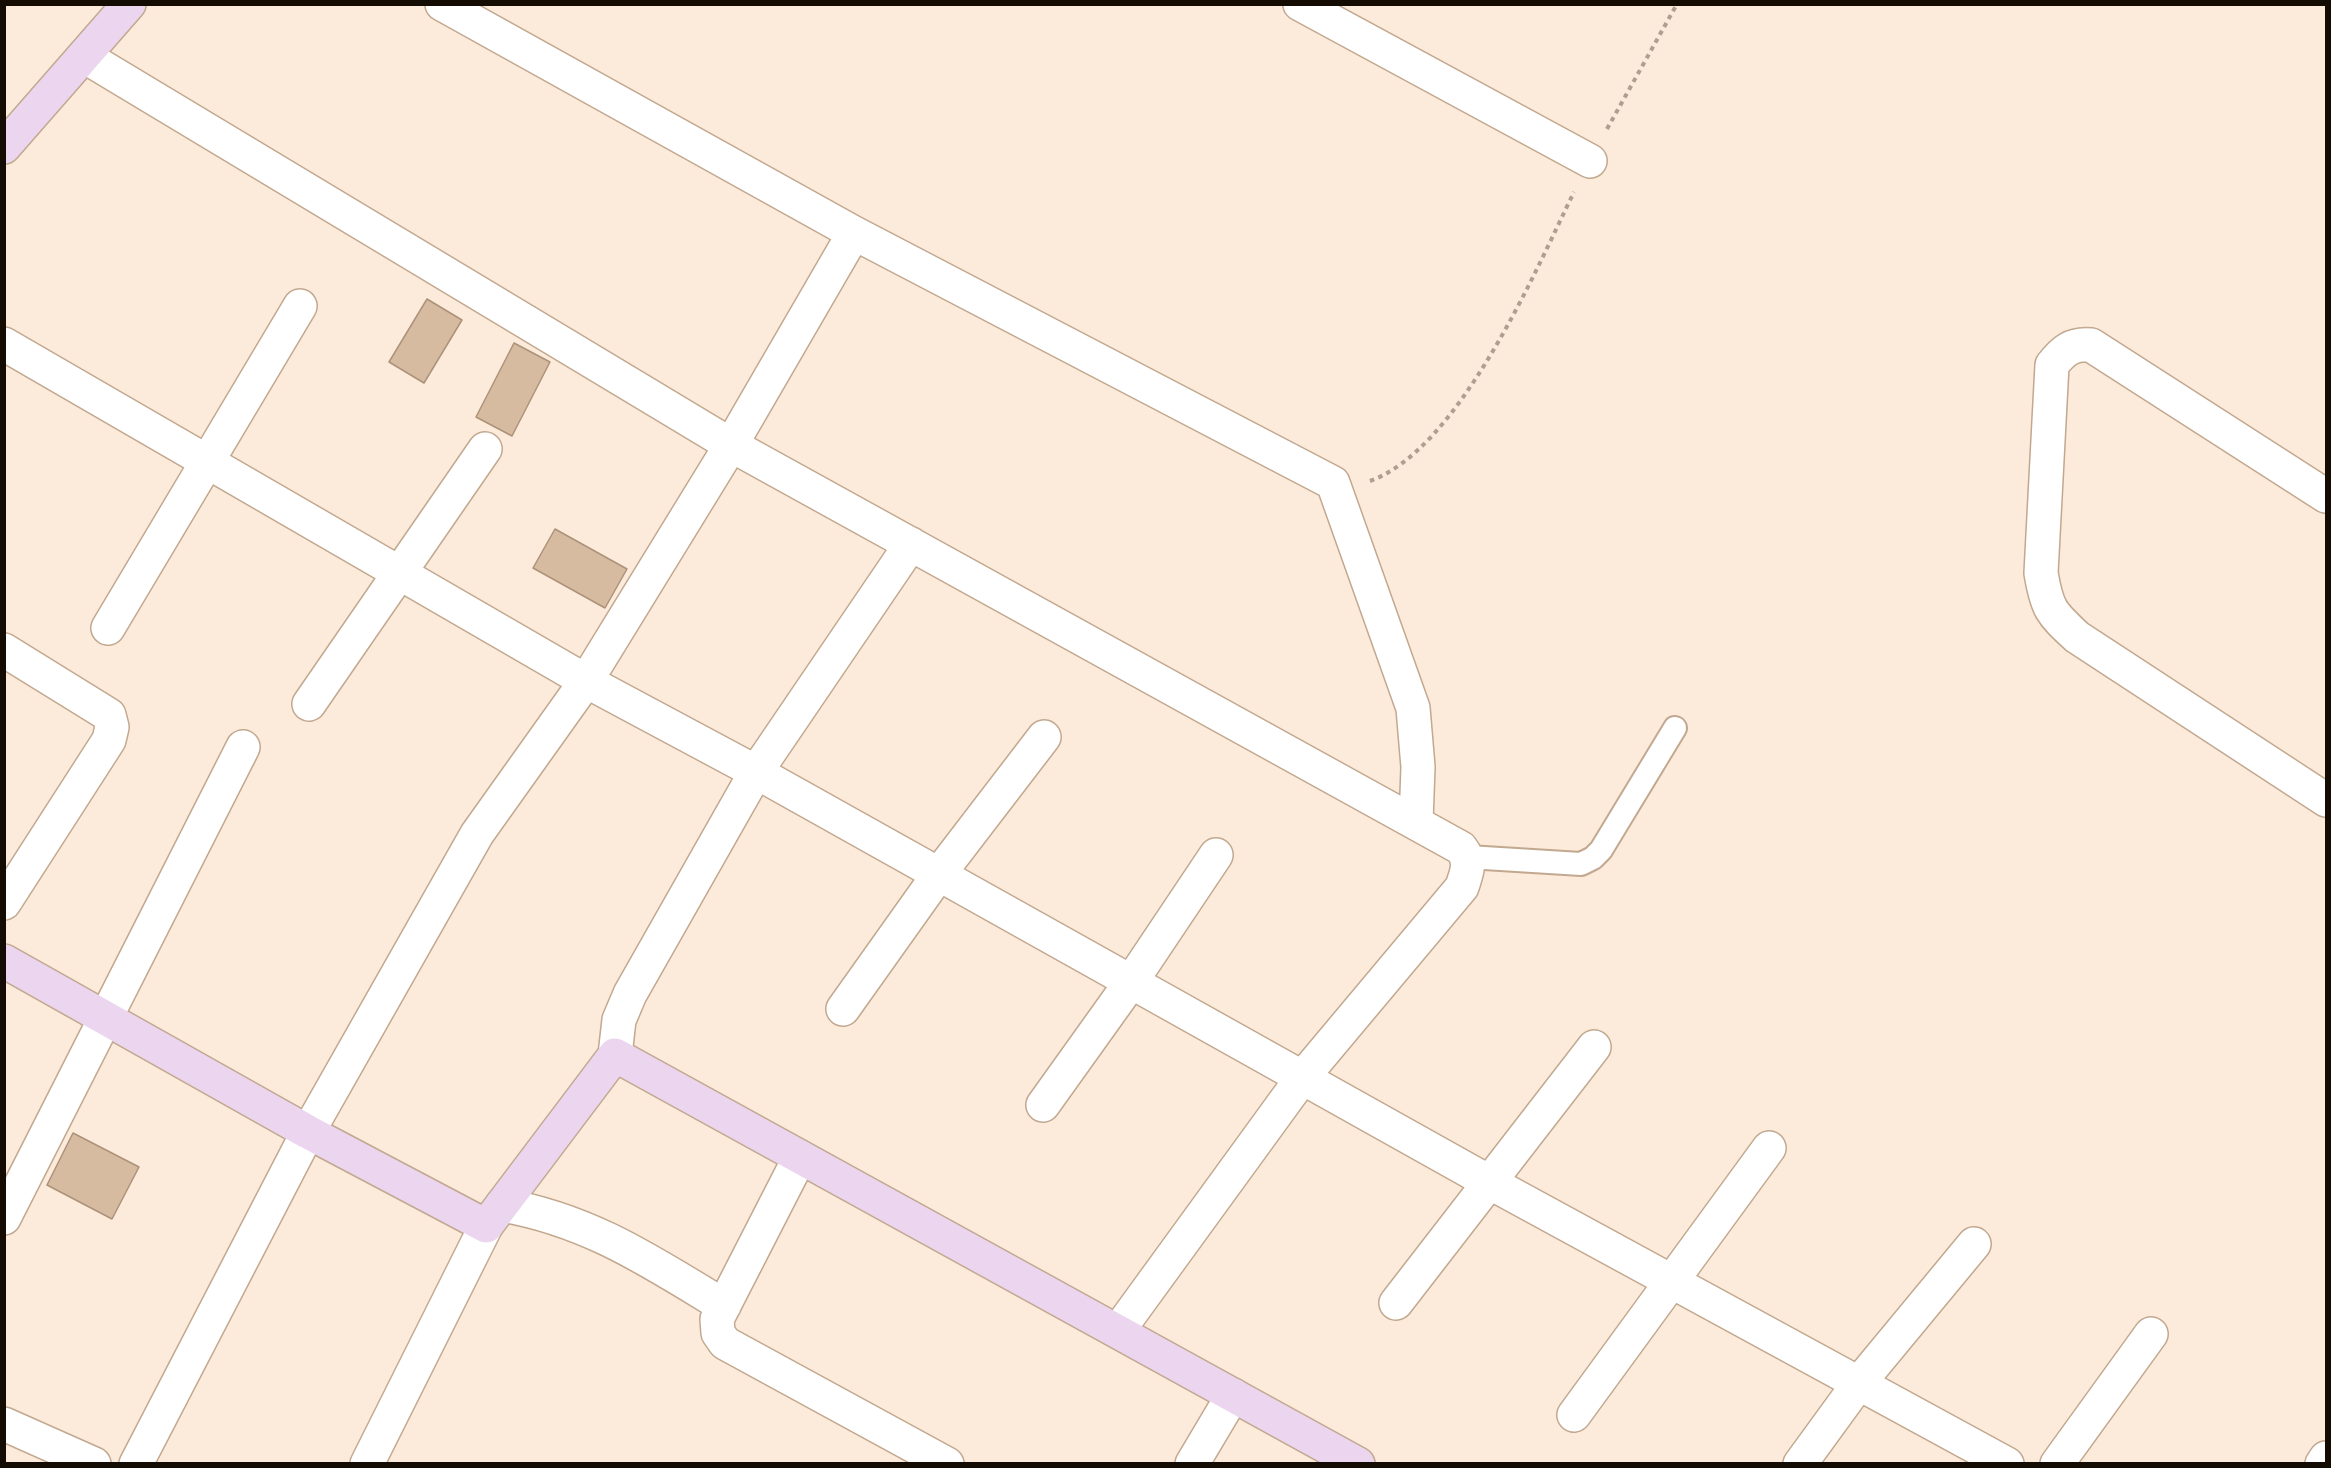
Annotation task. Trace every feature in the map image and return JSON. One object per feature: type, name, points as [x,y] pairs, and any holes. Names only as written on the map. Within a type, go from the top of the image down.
[{"type":"street","points":[[442,4],[854,233],[1333,483],[1413,708],[1418,767],[1416,822]]},
{"type":"street","points":[[1300,4],[1590,161]]},
{"type":"street","points":[[4,147],[84,56],[118,8]]},
{"type":"street","points":[[84,56],[731,445],[1461,848],[1468,857],[1468,869],[1462,887],[1302,1078],[1118,1331]]},
{"type":"street","points":[[136,1464],[308,1132],[477,834],[586,681],[731,445],[854,233]]},
{"type":"street","points":[[108,628],[300,306]]},
{"type":"street","points":[[4,344],[205,463],[586,681],[756,772],[1489,1182],[2007,1464]]},
{"type":"street","points":[[2326,496],[2091,345],[2078,344],[2063,352],[2052,365],[2041,573],[2045,598],[2053,615],[2077,637],[2326,800]]},
{"type":"street","points":[[309,704],[484,449]]},
{"type":"street","points":[[367,1464],[494,1216],[615,1055],[619,1020],[630,994],[756,772],[852,634],[911,544]]},
{"type":"street","points":[[4,650],[109,715],[112,728],[109,740],[4,903]]},
{"type":"street","points":[[843,1009],[939,874],[1044,737]]},
{"type":"street","points":[[4,1218],[243,747]]},
{"type":"street","points":[[1043,1105],[1131,982],[1216,855]]},
{"type":"street","points":[[4,961],[308,1132],[494,1216],[535,1211],[577,1224],[626,1247],[724,1306]]},
{"type":"street","points":[[1396,1303],[1594,1047]]},
{"type":"street","points":[[615,1055],[1358,1464]]},
{"type":"street","points":[[1574,1415],[1769,1148]]},
{"type":"street","points":[[800,1157],[717,1319],[718,1333],[724,1343],[947,1464]]},
{"type":"street","points":[[1800,1464],[1859,1383],[1974,1244]]},
{"type":"street","points":[[2056,1464],[2151,1334]]},
{"type":"street","points":[[1192,1464],[1233,1395]]},
{"type":"street","points":[[4,1424],[94,1464]]},
{"type":"street","points":[[2322,1464],[2326,1458]]},
{"type":"lane","points":[[1468,857],[1581,864],[1593,858],[1601,850],[1675,728]]},
{"type":"path","points":[[1333,483],[1362,484],[1384,476],[1418,451],[1450,414],[1502,338],[1590,161],[1677,4]]},
{"type":"building","points":[[427,299],[462,320],[424,383],[389,362]]},
{"type":"building","points":[[514,343],[550,362],[512,436],[476,417]]},
{"type":"building","points":[[555,529],[627,569],[605,608],[533,568]]},
{"type":"building","points":[[73,1133],[139,1167],[112,1219],[47,1185]]}]
